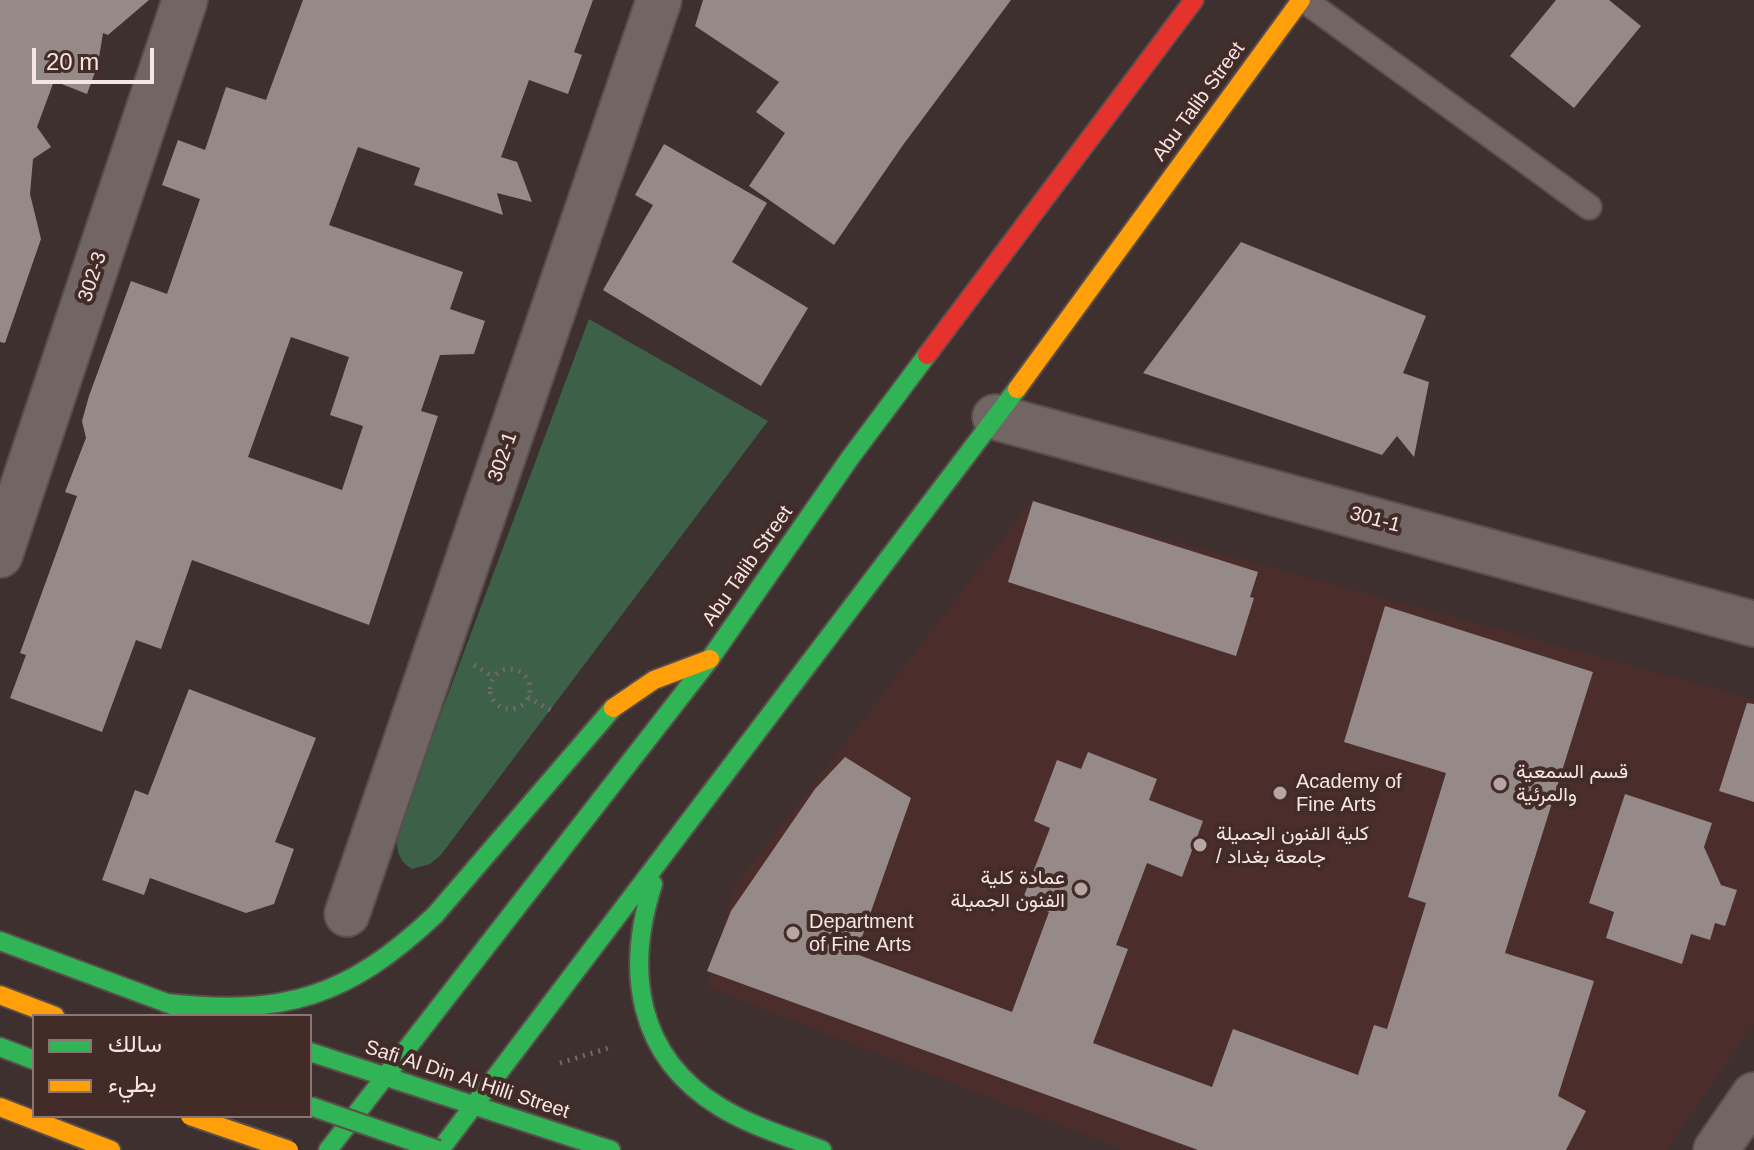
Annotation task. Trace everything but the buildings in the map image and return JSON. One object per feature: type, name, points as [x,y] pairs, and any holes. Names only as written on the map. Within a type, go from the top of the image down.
[{"type":"main road","name":"Abu Talib Street","points":[[328,1150],[710,659],[850,458],[1194,0]]},
{"type":"main road","name":"Abu Talib Street","points":[[439,1150],[995,417],[1303,0]]},
{"type":"main road","points":[[166,1003],[223,1008],[301,1000],[337,988],[372,970],[407,944],[435,915],[605,715],[627,695],[651,680],[678,667],[710,659]]},
{"type":"main road","points":[[667,852],[642,911],[636,945],[637,981],[645,1014],[660,1047],[681,1075],[707,1098],[737,1117],[822,1150]]},
{"type":"main road","points":[[0,941],[196,1014]]},
{"type":"main road","points":[[0,995],[50,1014]]},
{"type":"main road","points":[[0,1047],[32,1059]]},
{"type":"main road","name":"Safi Al Din Al Hilli Street","points":[[312,1053],[611,1150]]},
{"type":"main road","points":[[312,1107],[439,1150]]},
{"type":"main road","points":[[5,1109],[74,1150]]},
{"type":"main road","points":[[5,1109],[111,1150]]},
{"type":"main road","points":[[196,1118],[289,1150]]},
{"type":"main road","points":[[222,1150],[235,1137],[245,1118]]},
{"type":"main road","points":[[542,1146],[563,1141],[585,1142]]},
{"type":"street","name":"302-3","points":[[0,555],[185,0]]},
{"type":"street","name":"302-1","points":[[347,914],[659,0]]},
{"type":"street","name":"301-1","points":[[995,417],[1754,624]]},
{"type":"street","points":[[1716,1150],[1754,1095]]},
{"type":"lane","points":[[1303,0],[1589,207]]},
{"type":"path","points":[[518,671],[527,680],[528,697],[518,706],[500,706],[491,696],[491,682],[499,672],[518,671]]},
{"type":"path","points":[[528,697],[554,712]]},
{"type":"path","points":[[552,1065],[614,1046]]},
{"type":"shaded area","name":"Academy of Fine Arts","points":[[1031,502],[1754,699],[1754,1024],[1667,1150],[1123,1150],[707,987],[734,887]]},
{"type":"green space","points":[[589,319],[768,421],[440,856],[430,864],[412,869],[399,855],[399,825]]},
{"type":"traffic: fast","points":[[328,1150],[710,659],[850,458],[927,355]]},
{"type":"traffic: fast","points":[[440,1150],[1017,389]]},
{"type":"traffic: fast","points":[[166,1003],[246,1006],[280,1002],[312,995],[373,965],[435,915],[613,708]]},
{"type":"traffic: fast","points":[[653,884],[644,916],[640,979],[644,1009],[670,1063],[692,1086],[732,1114],[822,1150]]},
{"type":"traffic: fast","points":[[0,941],[191,1012]]},
{"type":"traffic: fast","points":[[0,1047],[32,1059]]},
{"type":"traffic: fast","points":[[312,1053],[611,1150]]},
{"type":"traffic: fast","points":[[312,1107],[438,1150]]},
{"type":"traffic: slow","points":[[1017,389],[1301,0]]},
{"type":"traffic: slow","points":[[613,708],[654,680],[710,659]]},
{"type":"traffic: slow","points":[[0,995],[50,1014]]},
{"type":"traffic: slow","points":[[0,1107],[111,1150]]},
{"type":"traffic: slow","points":[[196,1118],[289,1150]]},
{"type":"traffic: jam","points":[[927,355],[1194,0]]},
{"type":"place","name":"قسم السمعية والمرئية","points":[[1500,784]]},
{"type":"place","name":"Academy of Fine Arts","points":[[1280,793]]},
{"type":"place","name":"كلية الفنون الجميلة / جامعة بغداد","points":[[1200,845]]},
{"type":"place","name":"عمادة كلية الفنون الجميلة","points":[[1081,889]]},
{"type":"place","name":"Department of Fine Arts","points":[[793,933]]}]
